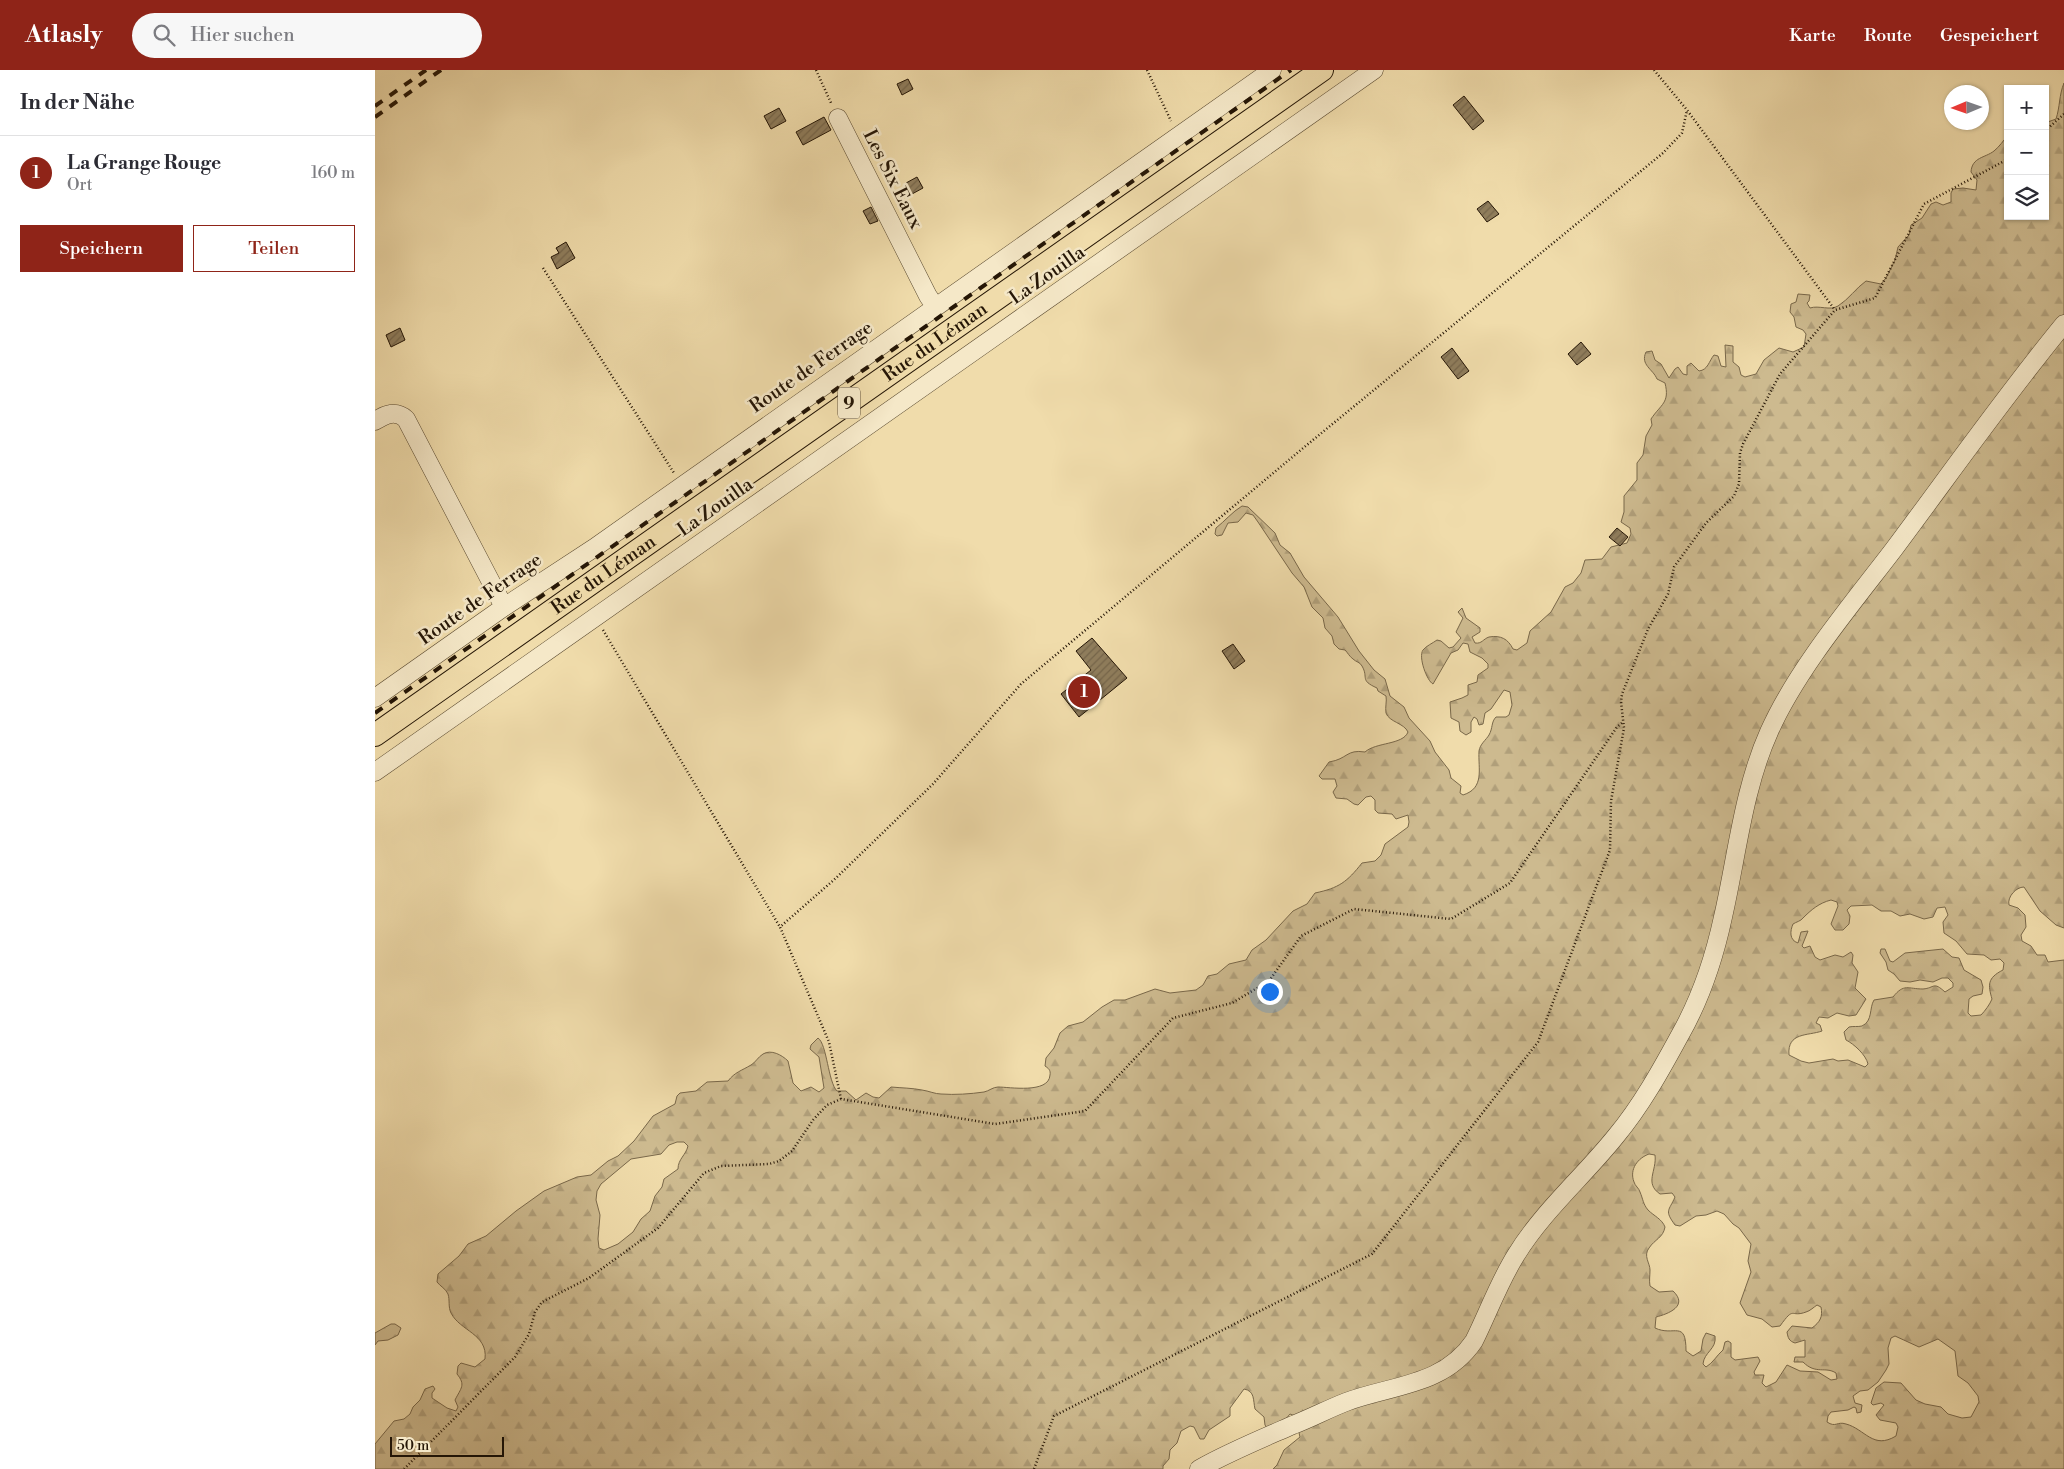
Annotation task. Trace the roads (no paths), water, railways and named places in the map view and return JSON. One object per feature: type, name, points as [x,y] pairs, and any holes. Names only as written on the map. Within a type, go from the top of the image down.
[{"type":"main road","name":"Rue du Léman","points":[[375,736],[1322,70]]},
{"type":"street","name":"Route de Ferrage","points":[[375,698],[504,607],[594,548],[681,484],[1272,70]]},
{"type":"street","name":"La Zouilla","points":[[375,772],[1374,70]]},
{"type":"street","name":"Les Six Eaux","points":[[838,118],[928,296],[935,306]]},
{"type":"street","points":[[1199,1469],[1253,1442],[1348,1402],[1432,1377],[1457,1361],[1467,1352],[1515,1255],[1542,1219],[1616,1137],[1633,1114],[1681,1035],[1699,998],[1714,954],[1737,841],[1755,772],[1769,731],[1784,704],[1819,651],[1973,442],[2064,324]]},
{"type":"street","points":[[375,421],[392,413],[401,414],[406,419],[504,607]]},
{"type":"railway","points":[[375,106],[426,70]]},
{"type":"railway","points":[[375,117],[441,70]]},
{"type":"railway","points":[[375,713],[1291,70]]},
{"type":"place","name":"La Grange Rouge","points":[[1084,692]]}]
